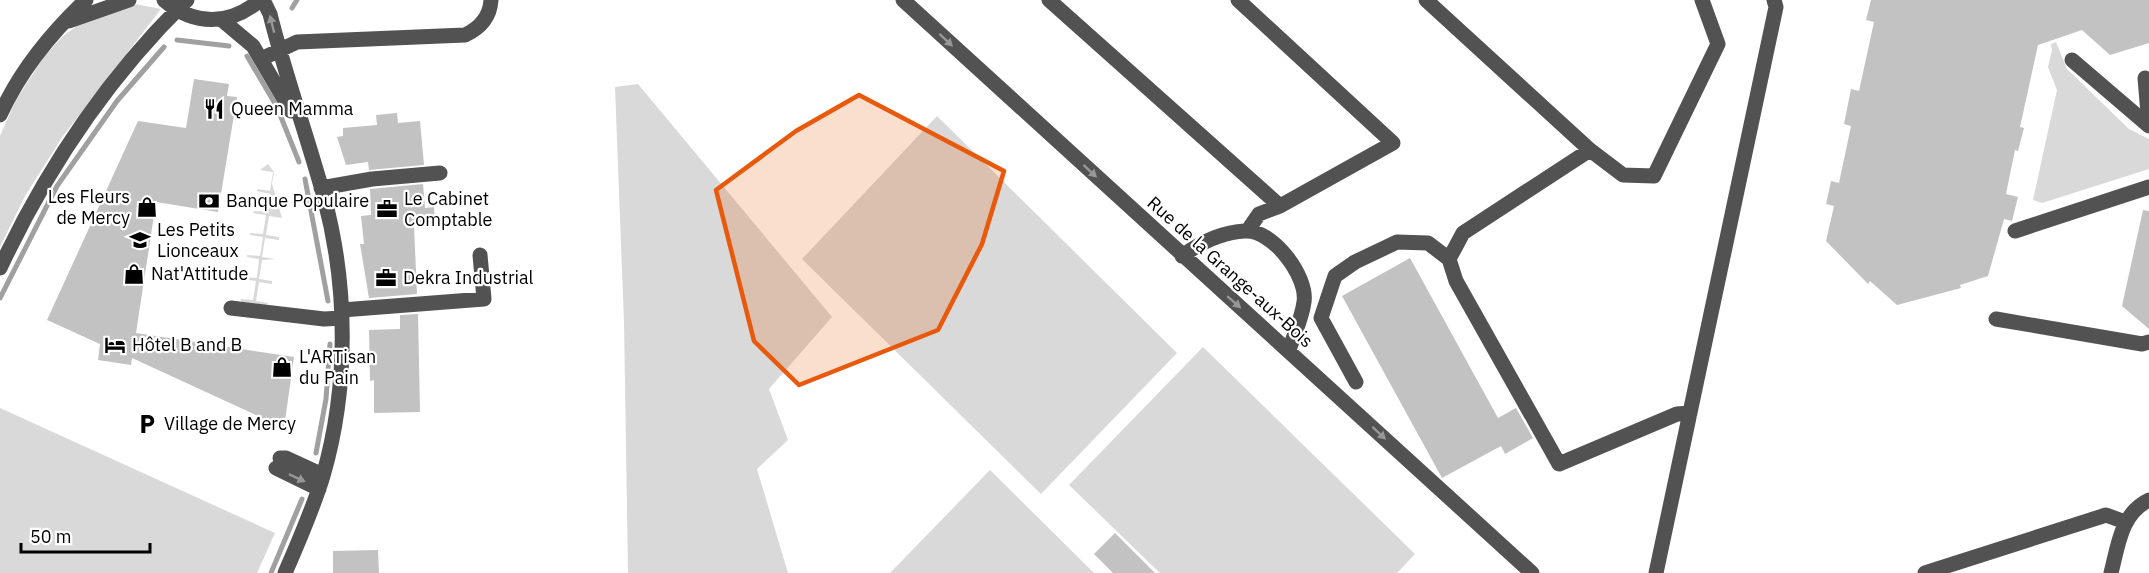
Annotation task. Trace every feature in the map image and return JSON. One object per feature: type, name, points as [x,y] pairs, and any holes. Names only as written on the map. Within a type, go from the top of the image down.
[{"type":"street","points":[[0,115],[27,66],[60,24],[86,0]]},
{"type":"street","points":[[60,24],[129,0]]},
{"type":"street","points":[[164,0],[182,5],[198,19],[222,20],[237,16],[262,0],[321,188],[336,262],[342,314],[338,405],[321,482],[285,573]]},
{"type":"street","points":[[261,59],[297,42],[465,35],[476,30],[484,21],[491,0]]},
{"type":"street","name":"Rue de la Grange-aux-Bois","points":[[903,0],[1532,573]]},
{"type":"street","points":[[1049,0],[1280,206]]},
{"type":"street","points":[[1238,0],[1393,143],[1280,206],[1260,214],[1248,230]]},
{"type":"street","points":[[1426,0],[1590,150],[1623,175],[1654,177],[1718,44],[1702,0]]},
{"type":"street","points":[[1656,573],[1776,7],[1774,0]]},
{"type":"street","points":[[0,268],[39,190],[105,92],[182,5]]},
{"type":"street","points":[[222,20],[253,46],[307,140]]},
{"type":"street","points":[[2072,60],[2149,126]]},
{"type":"street","points":[[2145,78],[2149,126]]},
{"type":"street","points":[[1449,259],[1464,232],[1590,150]]},
{"type":"street","points":[[321,188],[339,183],[440,173]]},
{"type":"street","points":[[2015,231],[2149,187]]},
{"type":"street","points":[[1182,256],[1199,244],[1248,230],[1263,235],[1294,264],[1302,280],[1305,302],[1289,350]]},
{"type":"street","points":[[1356,382],[1321,318],[1335,276],[1355,262],[1397,242],[1428,243],[1449,259],[1456,281],[1559,464],[1677,414],[1690,413]]},
{"type":"street","points":[[231,308],[324,319],[342,314],[484,299],[480,255]]},
{"type":"street","points":[[1996,319],[2142,344],[2149,342]]},
{"type":"street","points":[[278,464],[286,458],[321,482]]},
{"type":"street","points":[[2111,573],[2125,522],[2136,508],[2149,500]]},
{"type":"street","points":[[1925,573],[2106,514],[2125,522]]},
{"type":"highlighted area","points":[[859,95],[1004,171],[982,244],[938,330],[799,385],[754,341],[716,190],[796,131]]},
{"type":"shaded area","points":[[135,4],[161,9],[63,136],[25,196],[0,247],[0,136],[16,100],[44,57],[63,36],[77,26]]},
{"type":"shaded area","points":[[2056,42],[2067,69],[2129,129],[2149,139],[2149,169],[2042,203],[2033,200],[2057,90],[2048,67],[2051,44]]},
{"type":"shaded area","points":[[638,84],[832,317],[769,389],[788,440],[757,469],[788,573],[628,573],[624,322],[615,87]]},
{"type":"shaded area","points":[[937,116],[1177,353],[1041,494],[802,259]]},
{"type":"shaded area","points":[[268,164],[274,172],[272,184],[282,218],[269,216],[266,235],[279,237],[279,240],[265,238],[262,257],[276,259],[262,260],[259,279],[272,281],[272,284],[259,282],[256,301],[268,303],[266,305],[242,302],[240,299],[253,300],[256,281],[243,279],[244,277],[257,278],[259,259],[247,257],[247,255],[260,256],[263,237],[250,235],[250,233],[263,234],[266,215],[253,213],[254,211],[267,212],[270,194],[257,191],[257,189],[270,191],[273,172],[260,170]]},
{"type":"shaded area","points":[[1203,347],[1415,554],[1397,573],[1160,573],[1069,485]]},
{"type":"shaded area","points":[[0,408],[275,533],[257,573],[0,573]]},
{"type":"shaded area","points":[[990,470],[1094,573],[890,573]]},
{"type":"building","points":[[1871,0],[2149,0],[2149,43],[2110,55],[2082,30],[2038,45],[2020,127],[2024,128],[2018,151],[2015,150],[2006,194],[2018,197],[2012,221],[2004,219],[1988,276],[1960,285],[1961,288],[1897,305],[1870,281],[1868,284],[1826,241],[1834,206],[1826,204],[1831,181],[1839,183],[1851,126],[1844,124],[1851,89],[1859,91],[1874,22],[1866,20]]},
{"type":"building","points":[[194,79],[229,84],[227,96],[237,97],[218,212],[156,202],[136,333],[294,357],[284,428],[132,358],[131,365],[98,360],[100,344],[47,320],[138,121],[186,128]]},
{"type":"building","points":[[397,113],[398,123],[420,121],[424,165],[369,170],[368,162],[346,165],[337,137],[343,136],[343,128],[377,125],[376,115]]},
{"type":"building","points":[[423,184],[425,208],[434,207],[435,223],[414,226],[417,294],[369,298],[360,244],[364,244],[361,216],[371,215],[370,189]]},
{"type":"building","points":[[2143,210],[2149,211],[2149,329],[2122,306]]},
{"type":"building","points":[[1410,258],[1498,418],[1516,408],[1533,438],[1505,454],[1501,446],[1442,478],[1342,296]]},
{"type":"building","points":[[418,314],[420,412],[374,413],[374,380],[370,381],[369,330],[400,329],[400,315]]},
{"type":"building","points":[[1115,533],[1155,573],[1113,573],[1094,554]]},
{"type":"building","points":[[378,550],[379,573],[333,573],[333,551]]},
{"type":"waterway","points":[[292,8],[297,0]]},
{"type":"waterway","points":[[177,40],[229,46]]},
{"type":"waterway","points":[[0,298],[57,186],[117,101],[164,47]]},
{"type":"waterway","points":[[247,56],[277,107],[299,162]]},
{"type":"waterway","points":[[305,179],[328,301]]},
{"type":"waterway","points":[[316,453],[326,399],[330,344]]},
{"type":"waterway","points":[[271,573],[302,499]]},
{"type":"place","name":"Queen Mamma","points":[[214,109]]},
{"type":"place","name":"Banque Populaire","points":[[209,201]]},
{"type":"place","name":"Les Fleurs de Mercy","points":[[147,207]]},
{"type":"place","name":"Le Cabinet Comptable","points":[[387,209]]},
{"type":"place","name":"Les Petits Lionceaux","points":[[140,240]]},
{"type":"place","name":"Nat'Attitude","points":[[134,274]]},
{"type":"place","name":"Dekra Industrial","points":[[386,278]]},
{"type":"place","name":"Hôtel B and B","points":[[115,345]]},
{"type":"place","name":"L'ARTisan du Pain","points":[[282,367]]},
{"type":"place","name":"Village de Mercy","points":[[147,424]]}]
